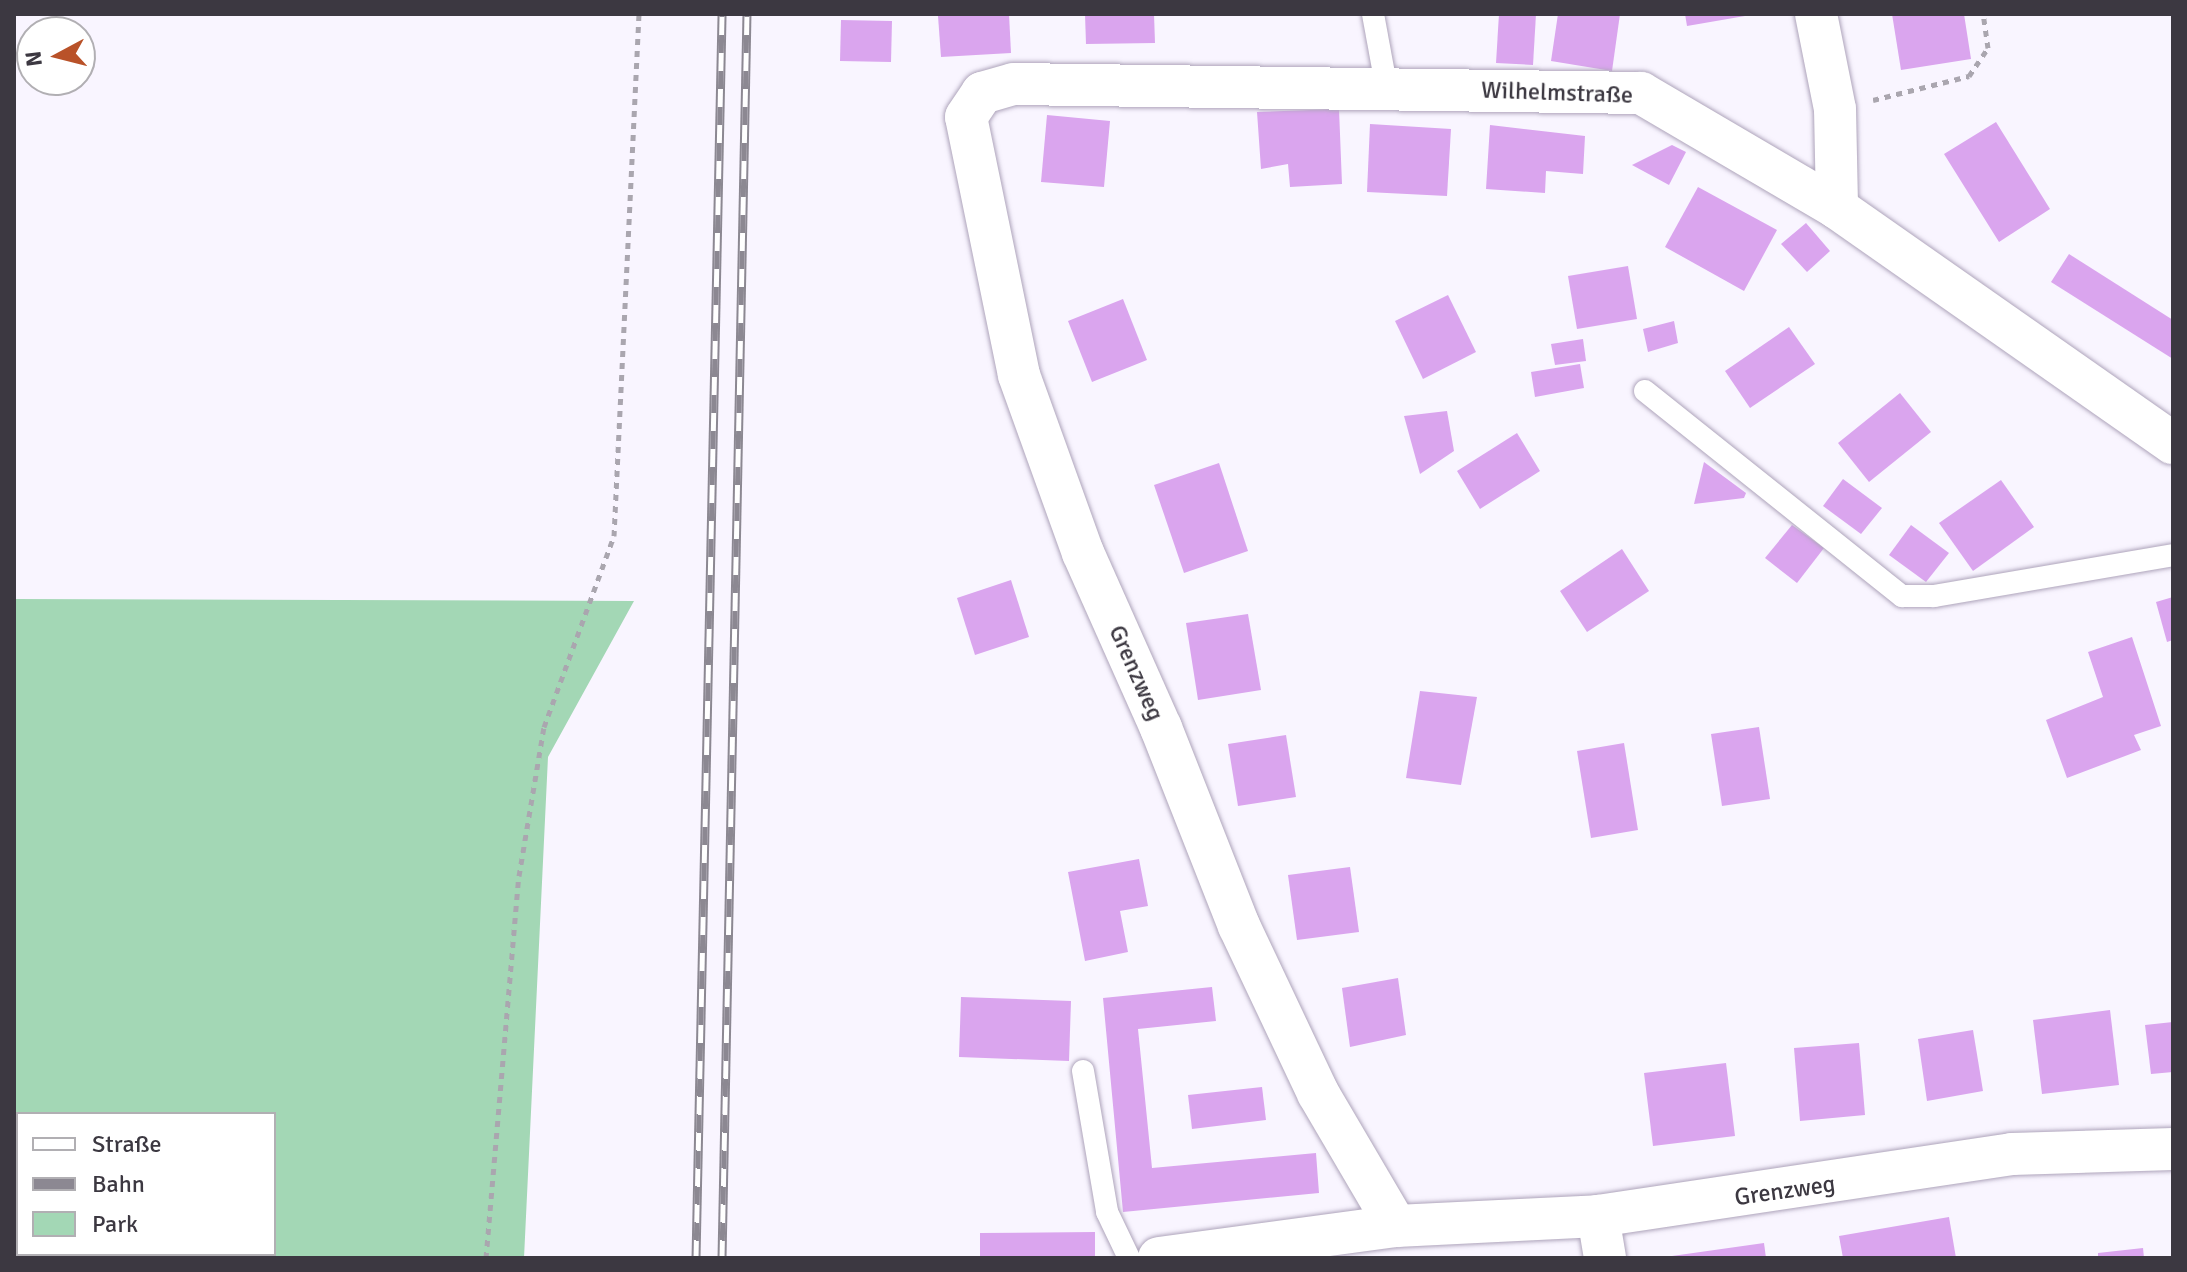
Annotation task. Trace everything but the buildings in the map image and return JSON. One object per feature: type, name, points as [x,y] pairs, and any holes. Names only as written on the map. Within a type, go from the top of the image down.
[{"type":"street","points":[[1816,14],[1835,109],[1837,208]]},
{"type":"street","name":"Wilhelmstraße","points":[[982,93],[1014,84],[1641,93],[1837,208],[2173,443]]},
{"type":"street","name":"Grenzweg","points":[[982,93],[966,117],[1019,375],[1083,553],[1246,940],[1318,1093],[1396,1226]]},
{"type":"street","name":"Grenzweg","points":[[1159,1258],[1396,1226],[1598,1216],[2012,1154],[2173,1149]]},
{"type":"street","points":[[1598,1216],[1605,1258]]},
{"type":"lane","points":[[1373,14],[1387,90]]},
{"type":"lane","points":[[1645,391],[1902,596],[1934,596],[2173,555]]},
{"type":"lane","points":[[1083,1071],[1107,1212],[1129,1258]]},
{"type":"path","points":[[486,1258],[519,876],[544,727],[614,536],[639,14]]},
{"type":"path","points":[[1835,109],[1969,76],[1988,48],[1983,14]]},
{"type":"green space","points":[[14,599],[634,601],[548,757],[524,1258],[14,1258]]},
{"type":"railway","points":[[696,1258],[722,14]]},
{"type":"railway","points":[[722,1258],[747,14]]}]
